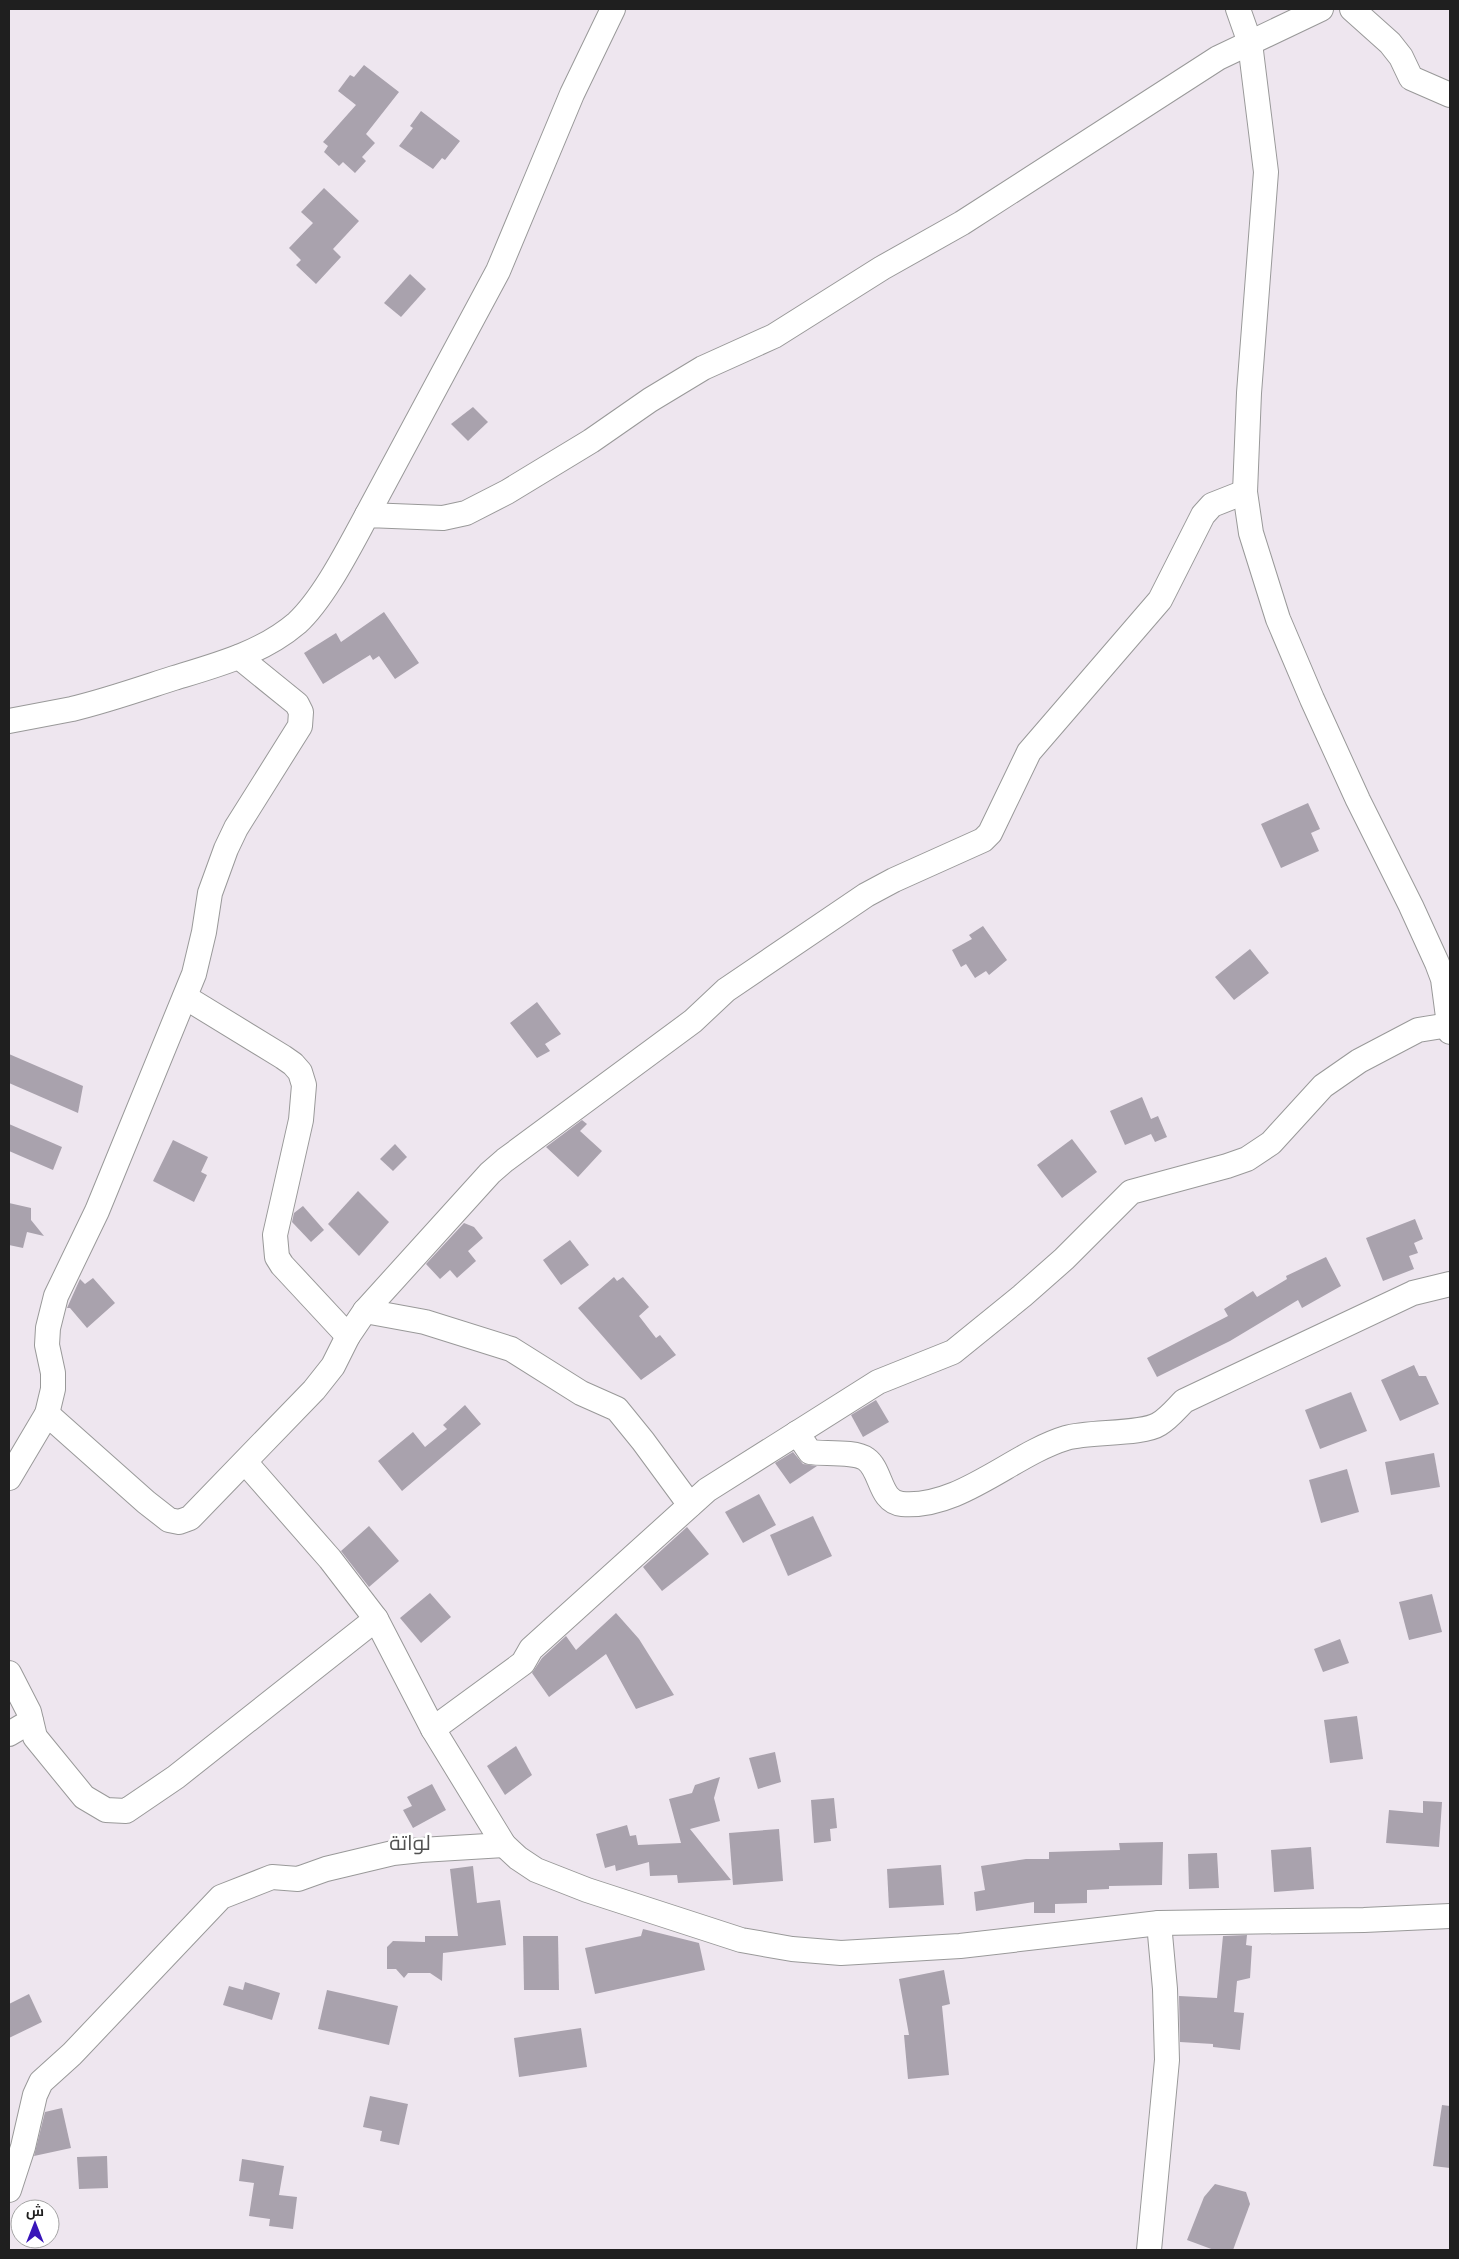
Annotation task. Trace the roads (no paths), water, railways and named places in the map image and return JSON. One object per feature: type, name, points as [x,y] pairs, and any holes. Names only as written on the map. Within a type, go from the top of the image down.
[{"type":"street","points":[[9,721],[72,708],[239,657],[274,641],[299,621],[319,596],[346,555],[498,271],[572,94],[613,9]]},
{"type":"street","points":[[433,1729],[523,1662],[531,1649],[690,1505],[726,1476],[878,1382],[953,1352],[1050,1272],[1131,1192],[1228,1166],[1247,1159],[1270,1143],[1323,1086],[1359,1061],[1418,1030],[1450,1028],[1443,979],[1437,963],[1358,800],[1278,619],[1251,533],[1245,492],[1249,393],[1266,172],[1250,43],[1238,9]]},
{"type":"street","points":[[367,515],[443,518],[466,514],[507,492],[591,441],[650,400],[703,368],[774,336],[882,268],[962,223],[1218,58],[1321,9]]},
{"type":"street","points":[[1352,9],[1390,43],[1401,57],[1411,78],[1450,95]]},
{"type":"street","points":[[47,1414],[169,1520],[179,1522],[190,1518],[325,1377],[348,1336],[365,1311],[490,1174],[693,1021],[726,990],[866,895],[894,880],[983,840],[990,833],[1029,752],[1160,600],[1203,515],[1212,505],[1245,492]]},
{"type":"street","points":[[9,1478],[47,1414],[53,1389],[53,1373],[47,1344],[48,1328],[56,1296],[97,1211],[185,997],[200,953],[210,893],[226,849],[236,828],[300,726],[301,712],[297,704],[239,657]]},
{"type":"street","points":[[185,997],[284,1057],[300,1072],[304,1085],[301,1120],[277,1221],[275,1246],[277,1257],[282,1265],[348,1336]]},
{"type":"street","points":[[797,1433],[810,1452],[856,1455],[866,1459],[892,1501],[913,1505],[930,1502],[951,1496],[1066,1438],[1157,1426],[1184,1401],[1413,1293],[1450,1284]]},
{"type":"street","points":[[365,1311],[425,1322],[511,1349],[581,1394],[617,1409],[644,1441],[690,1505]]},
{"type":"street","points":[[245,1462],[330,1559],[376,1619],[433,1729],[504,1845],[518,1858],[536,1870],[587,1890],[741,1940],[792,1949],[841,1953],[960,1946],[1159,1923],[1364,1920],[1450,1916]]},
{"type":"street","points":[[9,1673],[29,1712],[33,1732],[38,1742],[84,1797],[106,1810],[126,1811],[176,1777],[376,1619]]},
{"type":"street","points":[[9,1734],[31,1721]]},
{"type":"street","points":[[9,2190],[23,2147],[35,2095],[41,2082],[72,2054],[221,1896],[272,1877],[298,1880],[335,1867],[393,1853],[504,1845]]},
{"type":"street","points":[[1149,2250],[1167,2060],[1165,1989],[1159,1923]]},
{"type":"district","name":"لواتة","points":[[410,1843]]}]
